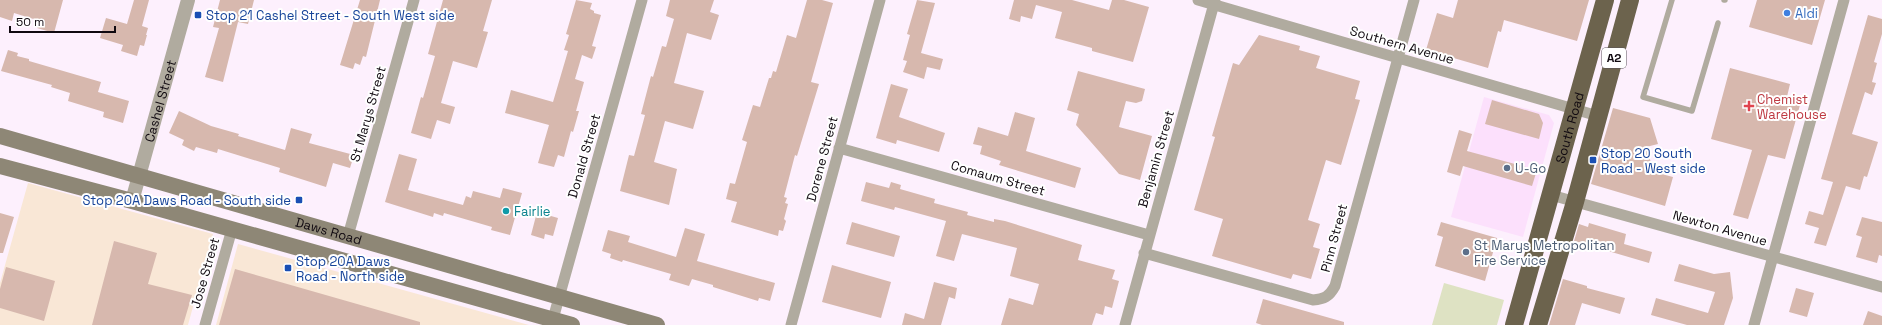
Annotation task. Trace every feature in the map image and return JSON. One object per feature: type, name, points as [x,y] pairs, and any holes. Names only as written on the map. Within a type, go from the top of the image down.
[{"type":"highway","name":"South Road","points":[[1514,325],[1604,0]]},
{"type":"highway","name":"South Road","points":[[1538,325],[1575,202],[1630,0]]},
{"type":"main road","name":"Daws Road","points":[[0,136],[657,325]]},
{"type":"main road","name":"Daws Road","points":[[0,166],[132,201],[572,325]]},
{"type":"street","name":"Cashel Street","points":[[132,201],[188,0]]},
{"type":"street","name":"St Marys Street","points":[[348,236],[414,0]]},
{"type":"street","name":"Donald Street","points":[[553,319],[642,0]]},
{"type":"street","name":"Dorene Street","points":[[790,325],[880,0]]},
{"type":"street","name":"Southern Avenue","points":[[1198,0],[1214,2],[1397,59],[1598,116]]},
{"type":"street","name":"Pinn Street","points":[[1144,253],[1313,300],[1322,300],[1330,295],[1335,286],[1414,0]]},
{"type":"street","points":[[1754,325],[1844,0]]},
{"type":"street","name":"Benjamin Street","points":[[1124,325],[1214,2]]},
{"type":"street","name":"Comaum Street","points":[[839,148],[1149,235]]},
{"type":"street","name":"Newton Avenue","points":[[1551,195],[1882,287]]},
{"type":"street","name":"Jose Street","points":[[205,325],[232,229]]},
{"type":"lane","points":[[1672,0],[1643,97],[1692,111],[1718,23]]},
{"type":"shaded area","points":[[1484,97],[1549,115],[1554,123],[1523,237],[1451,217]]},
{"type":"shaded area","points":[[28,183],[213,234],[188,325],[0,325],[0,283]]},
{"type":"shaded area","points":[[238,244],[529,325],[216,325]]},
{"type":"green space","points":[[1444,283],[1504,300],[1497,325],[1432,325]]},
{"type":"building","points":[[0,0],[63,0],[54,33],[37,28],[40,21],[14,13],[12,21],[0,17]]},
{"type":"building","points":[[134,0],[149,0],[142,26],[148,28],[147,35],[144,46],[140,45],[137,56],[121,51],[123,45],[100,38],[106,18],[127,24]]},
{"type":"building","points":[[220,0],[254,0],[248,24],[238,22],[223,82],[205,77],[219,28],[213,27]]},
{"type":"building","points":[[360,0],[380,0],[366,57],[363,56],[360,65],[355,63],[353,69],[340,65]]},
{"type":"building","points":[[443,0],[492,0],[483,31],[488,32],[477,68],[453,61],[441,103],[455,107],[450,124],[437,120],[431,139],[411,133],[435,56],[428,54]]},
{"type":"building","points":[[576,0],[592,3],[590,9],[594,11],[594,13],[601,15],[592,46],[596,47],[592,59],[582,55],[575,79],[584,82],[576,111],[579,111],[573,132],[571,131],[564,157],[558,155],[554,167],[538,163],[549,125],[505,113],[511,90],[553,102],[568,51],[564,50],[569,35],[566,34]]},
{"type":"building","points":[[670,0],[714,0],[710,12],[719,15],[711,40],[687,33],[674,83],[704,91],[693,129],[665,121],[654,162],[677,169],[669,205],[620,191],[629,155],[634,156],[645,115],[641,114],[651,76],[653,77],[662,46],[666,47],[674,19],[666,16]]},
{"type":"building","points":[[807,0],[822,0],[833,3],[811,82],[819,84],[797,156],[795,155],[784,197],[787,198],[785,203],[788,204],[784,219],[786,221],[783,231],[779,230],[778,236],[731,222],[737,202],[726,199],[730,183],[735,184],[747,142],[742,140],[753,105],[760,107],[769,78],[771,78],[773,71],[776,72],[787,35],[796,38]]},
{"type":"building","points":[[917,0],[935,3],[921,53],[943,59],[940,70],[927,67],[924,79],[903,72],[907,61],[903,60],[910,35],[907,34]]},
{"type":"building","points":[[1014,0],[1072,0],[1109,10],[1112,0],[1124,0],[1149,7],[1133,62],[1092,51],[1092,48],[1055,38],[1062,12],[1036,5],[1032,19],[1021,16],[1020,22],[1009,19]]},
{"type":"building","points":[[1458,0],[1589,0],[1577,41],[1504,20],[1501,32],[1498,31],[1488,68],[1426,50],[1437,13],[1453,18]]},
{"type":"building","name":"Aldi","points":[[1757,0],[1825,0],[1812,45],[1749,27]]},
{"type":"building","points":[[1868,15],[1882,19],[1882,34],[1874,62],[1877,63],[1872,82],[1876,83],[1872,95],[1865,92],[1852,134],[1878,142],[1867,177],[1864,176],[1860,190],[1846,186],[1826,246],[1814,243],[1819,228],[1805,224],[1809,211],[1823,215],[1833,182],[1821,179]]},
{"type":"building","points":[[1259,35],[1300,46],[1299,50],[1320,56],[1316,68],[1360,81],[1355,99],[1360,100],[1341,165],[1326,160],[1308,220],[1320,224],[1313,247],[1320,249],[1311,279],[1293,274],[1291,279],[1212,256],[1223,219],[1194,210],[1215,137],[1212,136],[1233,63],[1239,65]]},
{"type":"building","points":[[8,50],[18,53],[17,56],[29,59],[29,61],[101,82],[98,92],[129,101],[123,123],[103,117],[104,112],[68,101],[70,93],[51,87],[52,85],[1,71]]},
{"type":"building","points":[[1730,68],[1790,84],[1786,101],[1800,105],[1785,159],[1768,155],[1748,219],[1733,215],[1752,150],[1711,139]]},
{"type":"building","points":[[1078,71],[1145,89],[1142,101],[1136,103],[1126,101],[1119,127],[1152,136],[1140,180],[1119,174],[1076,125],[1079,114],[1067,110]]},
{"type":"building","points":[[891,84],[908,89],[899,117],[945,133],[939,152],[897,140],[896,144],[876,138]]},
{"type":"building","points":[[1492,100],[1539,114],[1543,123],[1539,139],[1485,124]]},
{"type":"building","points":[[1613,108],[1650,118],[1658,144],[1646,147],[1654,172],[1673,177],[1665,206],[1591,184]]},
{"type":"building","points":[[179,111],[211,126],[239,134],[238,136],[285,150],[291,128],[312,134],[309,143],[354,155],[350,168],[333,163],[326,187],[279,172],[280,168],[218,149],[217,153],[196,147],[194,151],[182,145],[184,140],[169,133]]},
{"type":"building","points":[[1015,112],[1035,118],[1026,151],[1081,168],[1075,188],[999,165],[1001,161],[980,154],[982,146],[973,144],[978,127],[1008,136]]},
{"type":"building","points":[[1459,130],[1472,134],[1467,151],[1537,170],[1532,186],[1463,166],[1460,176],[1447,172]]},
{"type":"building","points":[[399,154],[417,159],[408,190],[463,205],[466,196],[471,198],[473,191],[500,198],[503,188],[522,193],[510,235],[491,230],[492,227],[444,213],[443,216],[434,213],[433,217],[385,202]]},
{"type":"building","points":[[866,182],[889,188],[891,182],[901,185],[900,189],[935,199],[934,203],[968,212],[967,215],[994,222],[994,219],[1005,221],[1082,245],[1078,260],[1115,270],[1112,279],[1119,281],[1112,308],[1105,306],[1103,315],[1096,313],[1092,325],[1001,325],[1009,298],[1033,305],[1039,284],[1010,276],[1017,248],[962,234],[954,261],[936,256],[946,221],[895,207],[894,210],[861,201]]},
{"type":"building","points":[[537,212],[558,218],[553,236],[545,234],[544,239],[531,235]]},
{"type":"building","points":[[0,213],[14,217],[3,253],[0,253]]},
{"type":"building","points":[[1862,217],[1882,222],[1882,256],[1879,255],[1877,263],[1856,257],[1862,237],[1856,235]]},
{"type":"building","points":[[852,222],[900,236],[894,257],[846,244]]},
{"type":"building","name":"St Marys Metropolitan Fire Service","points":[[1441,222],[1497,238],[1485,281],[1435,266],[1443,237],[1437,235]]},
{"type":"building","points":[[1589,223],[1626,234],[1624,244],[1652,252],[1649,263],[1574,241],[1579,224],[1588,227]]},
{"type":"building","points":[[685,228],[705,234],[697,261],[775,283],[770,301],[759,298],[758,301],[692,279],[689,286],[669,280],[671,274],[623,260],[622,262],[610,258],[611,254],[602,251],[608,230],[630,236],[628,242],[676,257]]},
{"type":"building","points":[[114,241],[157,253],[148,284],[192,295],[183,325],[92,325]]},
{"type":"building","points":[[1679,264],[1714,274],[1730,272],[1733,298],[1724,325],[1687,325],[1651,315],[1656,298],[1708,313],[1715,292],[1674,281]]},
{"type":"building","points":[[832,265],[891,282],[881,318],[822,302]]},
{"type":"building","points":[[6,267],[55,281],[44,321],[0,308],[0,289]]},
{"type":"building","points":[[235,269],[420,322],[420,325],[219,325]]},
{"type":"building","points":[[1563,279],[1587,286],[1587,288],[1625,298],[1620,314],[1582,303],[1575,325],[1549,325]]},
{"type":"building","points":[[934,282],[957,288],[955,299],[949,297],[941,325],[902,325],[905,313],[924,319]]},
{"type":"building","points":[[1796,288],[1814,293],[1807,317],[1789,312]]},
{"type":"building","points":[[1263,299],[1344,322],[1344,325],[1262,325],[1256,323]]},
{"type":"building","points":[[1868,311],[1882,316],[1882,325],[1863,325]]},
{"type":"place","name":"Aldi","points":[[1787,13]]},
{"type":"place","name":"Stop 21 Cashel Street - South West side","points":[[198,15]]},
{"type":"place","name":"Chemist Warehouse","points":[[1749,106]]},
{"type":"place","name":"Stop 20 South Road - West side","points":[[1593,160]]},
{"type":"place","name":"U-Go","points":[[1507,168]]},
{"type":"place","name":"Stop 20A Daws Road - South side","points":[[299,200]]},
{"type":"place","name":"Fairlie","points":[[506,211]]},
{"type":"place","name":"St Marys Metropolitan Fire Service","points":[[1466,252]]},
{"type":"place","name":"Stop 20A Daws Road - North side","points":[[288,268]]}]
